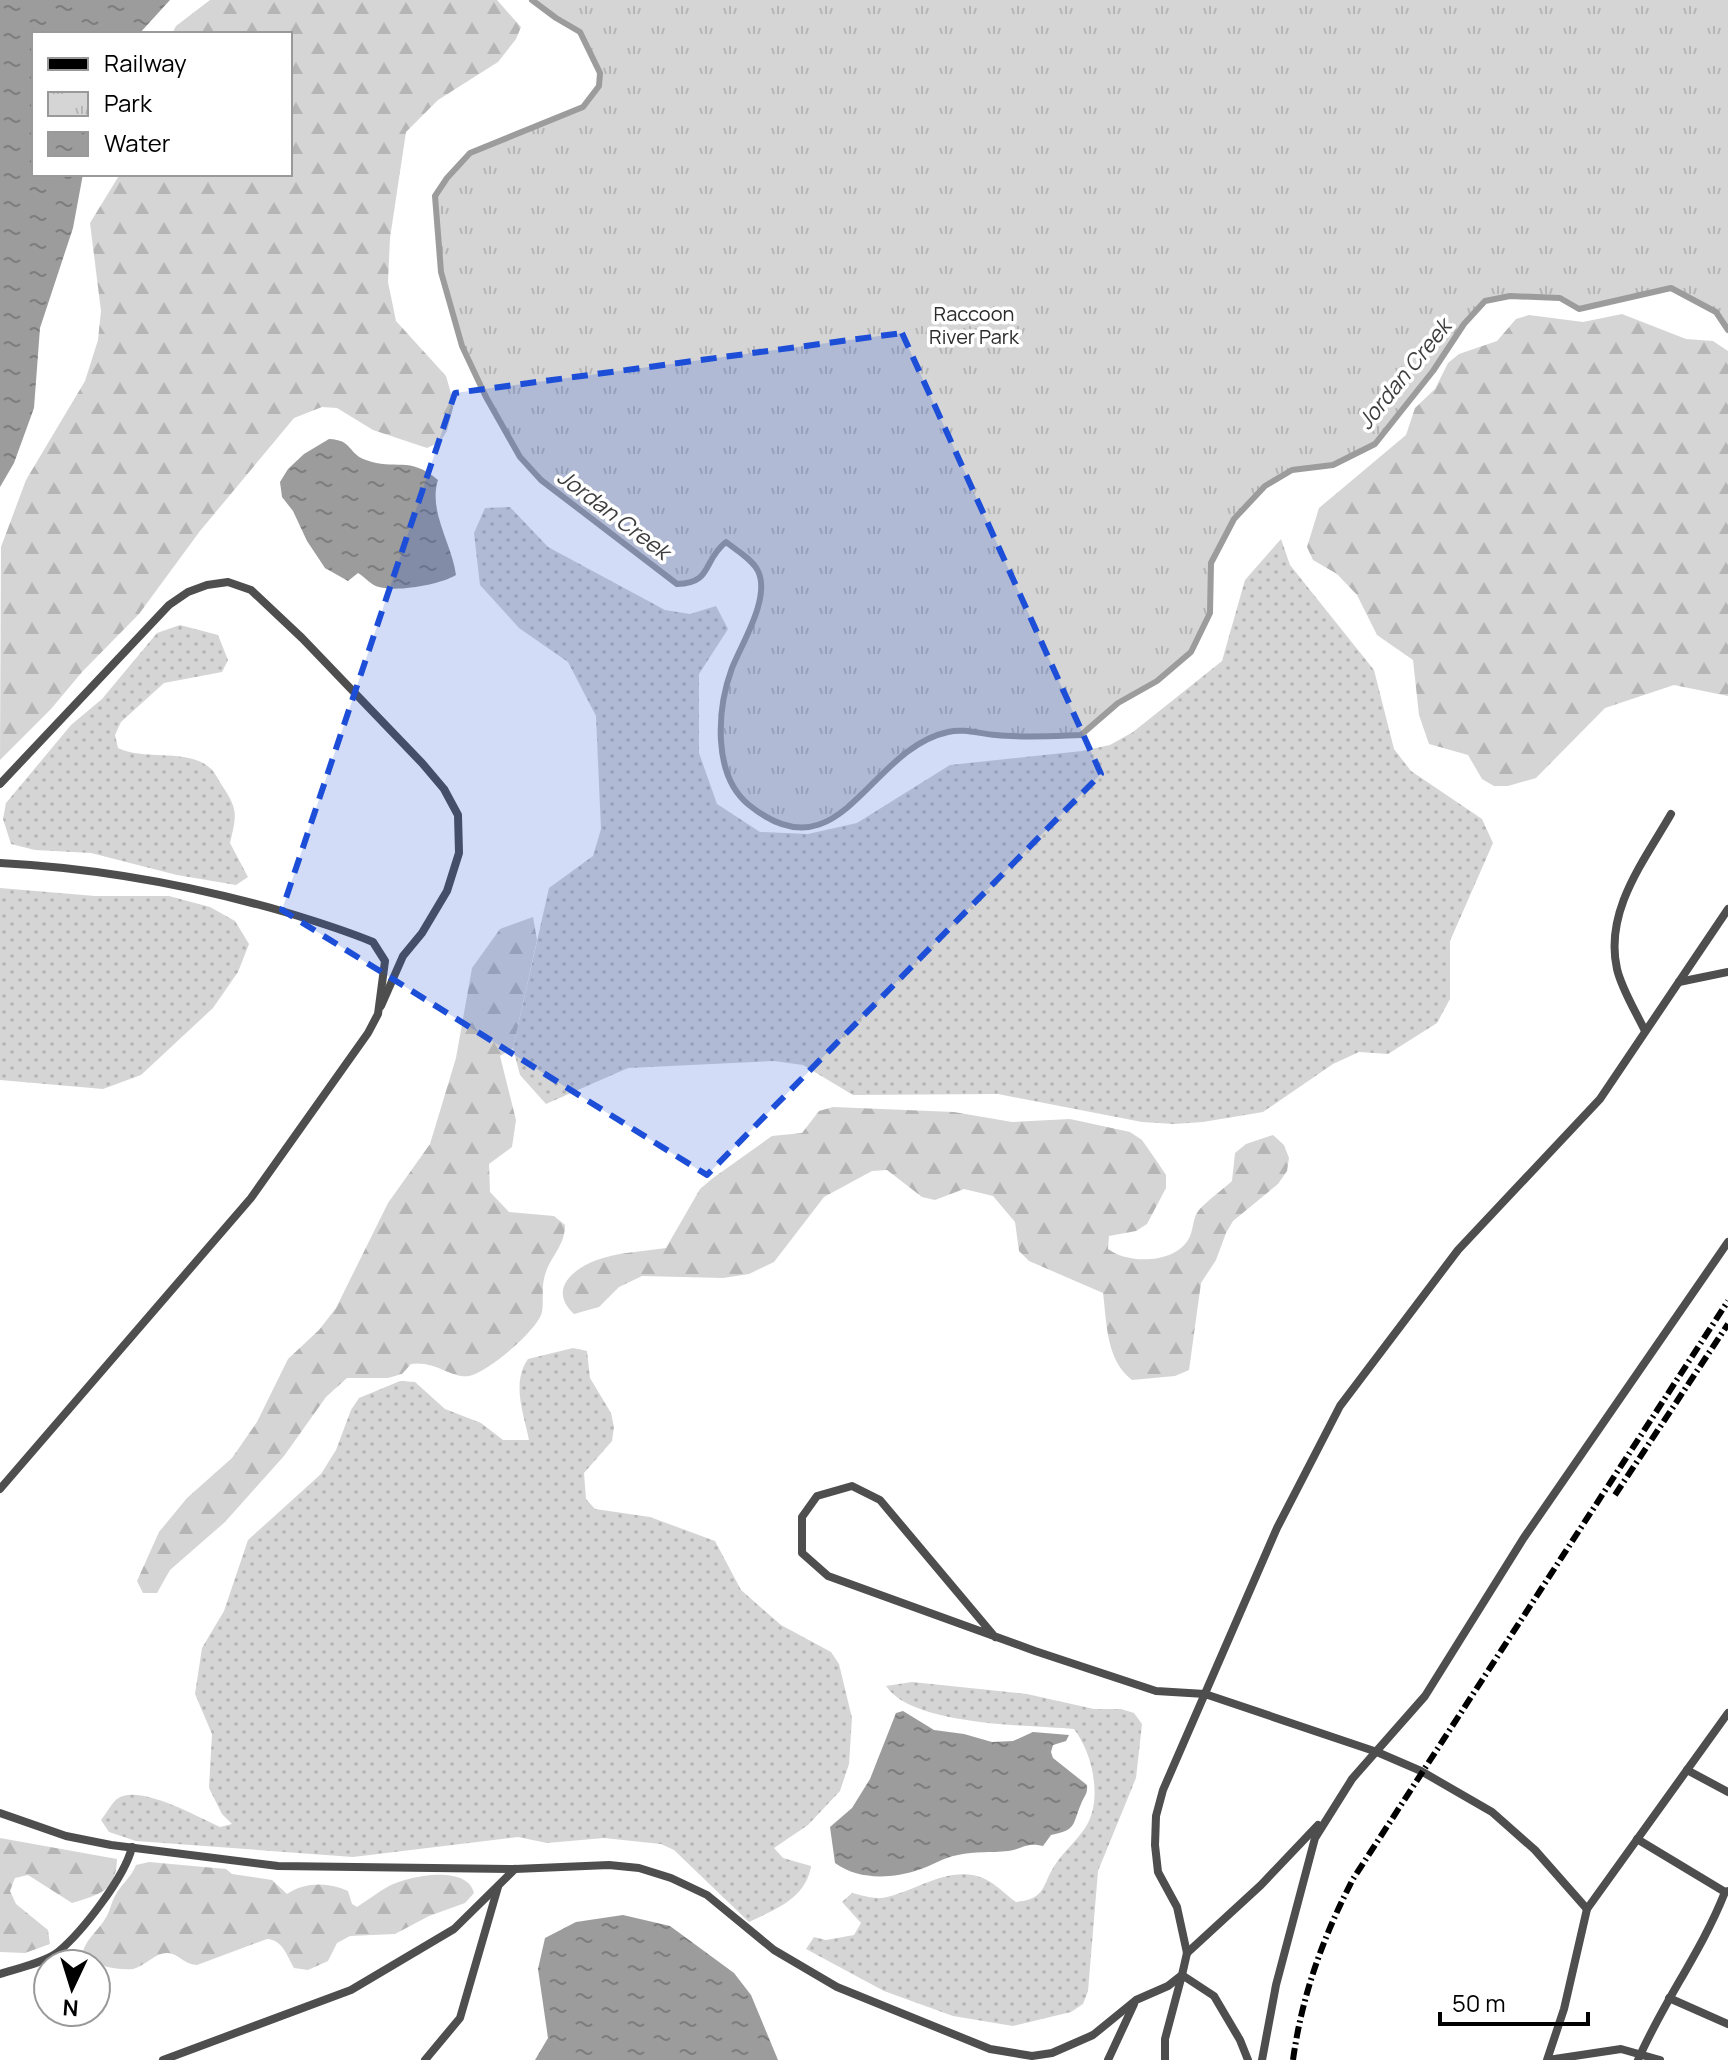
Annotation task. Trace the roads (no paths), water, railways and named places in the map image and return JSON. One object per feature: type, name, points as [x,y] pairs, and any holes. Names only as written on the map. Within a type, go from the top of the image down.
[{"type":"lane","points":[[0,784],[169,605],[188,592],[228,582],[251,590],[302,638],[422,763],[444,789],[458,815],[459,853],[447,891],[422,933],[403,956],[378,1014],[356,1051],[251,1198],[0,1489]]},
{"type":"lane","points":[[1645,1031],[1618,971],[1615,951],[1617,921],[1624,895],[1671,814]]},
{"type":"lane","points":[[0,863],[66,866],[172,882],[354,934],[373,942],[385,961],[378,1014]]},
{"type":"lane","points":[[1165,2060],[1165,2039],[1187,1953],[1177,1907],[1158,1872],[1156,1816],[1163,1790],[1277,1528],[1340,1406],[1458,1250],[1600,1099],[1728,909]]},
{"type":"lane","points":[[1679,982],[1728,972]]},
{"type":"lane","points":[[1262,2060],[1276,1985],[1315,1838],[1352,1779],[1425,1696],[1523,1539],[1728,1242]]},
{"type":"lane","points":[[995,1637],[880,1500],[852,1486],[817,1496],[802,1517],[802,1553],[828,1576],[995,1637],[1156,1691],[1205,1694],[1377,1752],[1421,1771],[1492,1812],[1535,1850],[1587,1909]]},
{"type":"lane","points":[[1660,2060],[1609,2049],[1548,2060],[1564,2009],[1587,1909],[1728,1713]]},
{"type":"lane","points":[[1687,1770],[1728,1792]]},
{"type":"lane","points":[[1187,1953],[1261,1885],[1330,1812]]},
{"type":"lane","points":[[0,1813],[66,1836],[278,1866],[515,1869],[609,1865],[639,1868],[671,1878],[707,1895],[774,1950],[837,1987],[990,2049],[1032,2056],[1052,2053],[1093,2035],[1136,2000],[1168,1986],[1182,1975]]},
{"type":"lane","points":[[1637,1839],[1726,1891],[1711,1926],[1639,2057]]},
{"type":"lane","points":[[0,1974],[56,1954],[114,1888],[130,1858],[132,1847]]},
{"type":"lane","points":[[163,2060],[351,1990],[454,1929],[515,1869]]},
{"type":"lane","points":[[425,2060],[460,2018],[498,1886]]},
{"type":"lane","points":[[1182,1975],[1214,1996],[1235,2030],[1248,2060]]},
{"type":"lane","points":[[1669,1998],[1728,2024]]},
{"type":"lane","points":[[1108,2060],[1136,2000]]},
{"type":"water","points":[[0,0],[170,0],[141,32],[32,32],[32,176],[83,176],[73,228],[40,328],[34,408],[14,463],[0,487]]},
{"type":"water","points":[[329,439],[342,442],[366,460],[419,468],[438,480],[438,516],[456,575],[418,587],[397,589],[374,585],[358,573],[348,581],[325,568],[282,497],[280,482],[304,454]]},
{"type":"water","points":[[903,1711],[934,1730],[992,1742],[1013,1741],[1033,1732],[1069,1735],[1066,1741],[1053,1745],[1051,1752],[1053,1758],[1087,1785],[1070,1829],[1051,1835],[1043,1846],[958,1855],[897,1875],[864,1875],[835,1863],[830,1827],[852,1808],[870,1779],[896,1713]]},
{"type":"water","points":[[623,1915],[670,1926],[734,1973],[751,1995],[778,2060],[535,2060],[548,2038],[538,1969],[545,1938],[576,1922]]},
{"type":"waterway","name":"Jordan Creek","points":[[532,0],[580,32],[600,73],[599,86],[583,107],[470,153],[435,196],[441,272],[462,346],[520,457],[541,480],[677,584],[688,583],[702,575],[726,542],[758,571],[761,594],[754,620],[727,684],[721,741],[723,759],[737,792],[749,805],[781,824],[808,827],[831,819],[920,743],[948,732],[1017,736],[1081,735],[1118,703],[1157,681],[1191,652],[1210,613],[1211,563],[1234,519],[1265,486],[1292,470],[1333,465],[1375,444],[1433,371],[1464,324],[1485,301],[1510,296],[1560,298],[1579,309],[1671,288],[1716,312],[1728,330]]},
{"type":"railway","points":[[1293,2060],[1315,1967],[1353,1879],[1728,1301]]},
{"type":"railway","points":[[1615,1495],[1728,1324]]},
{"type":"park label","name":"Raccoon River Park","points":[[974,324]]}]
